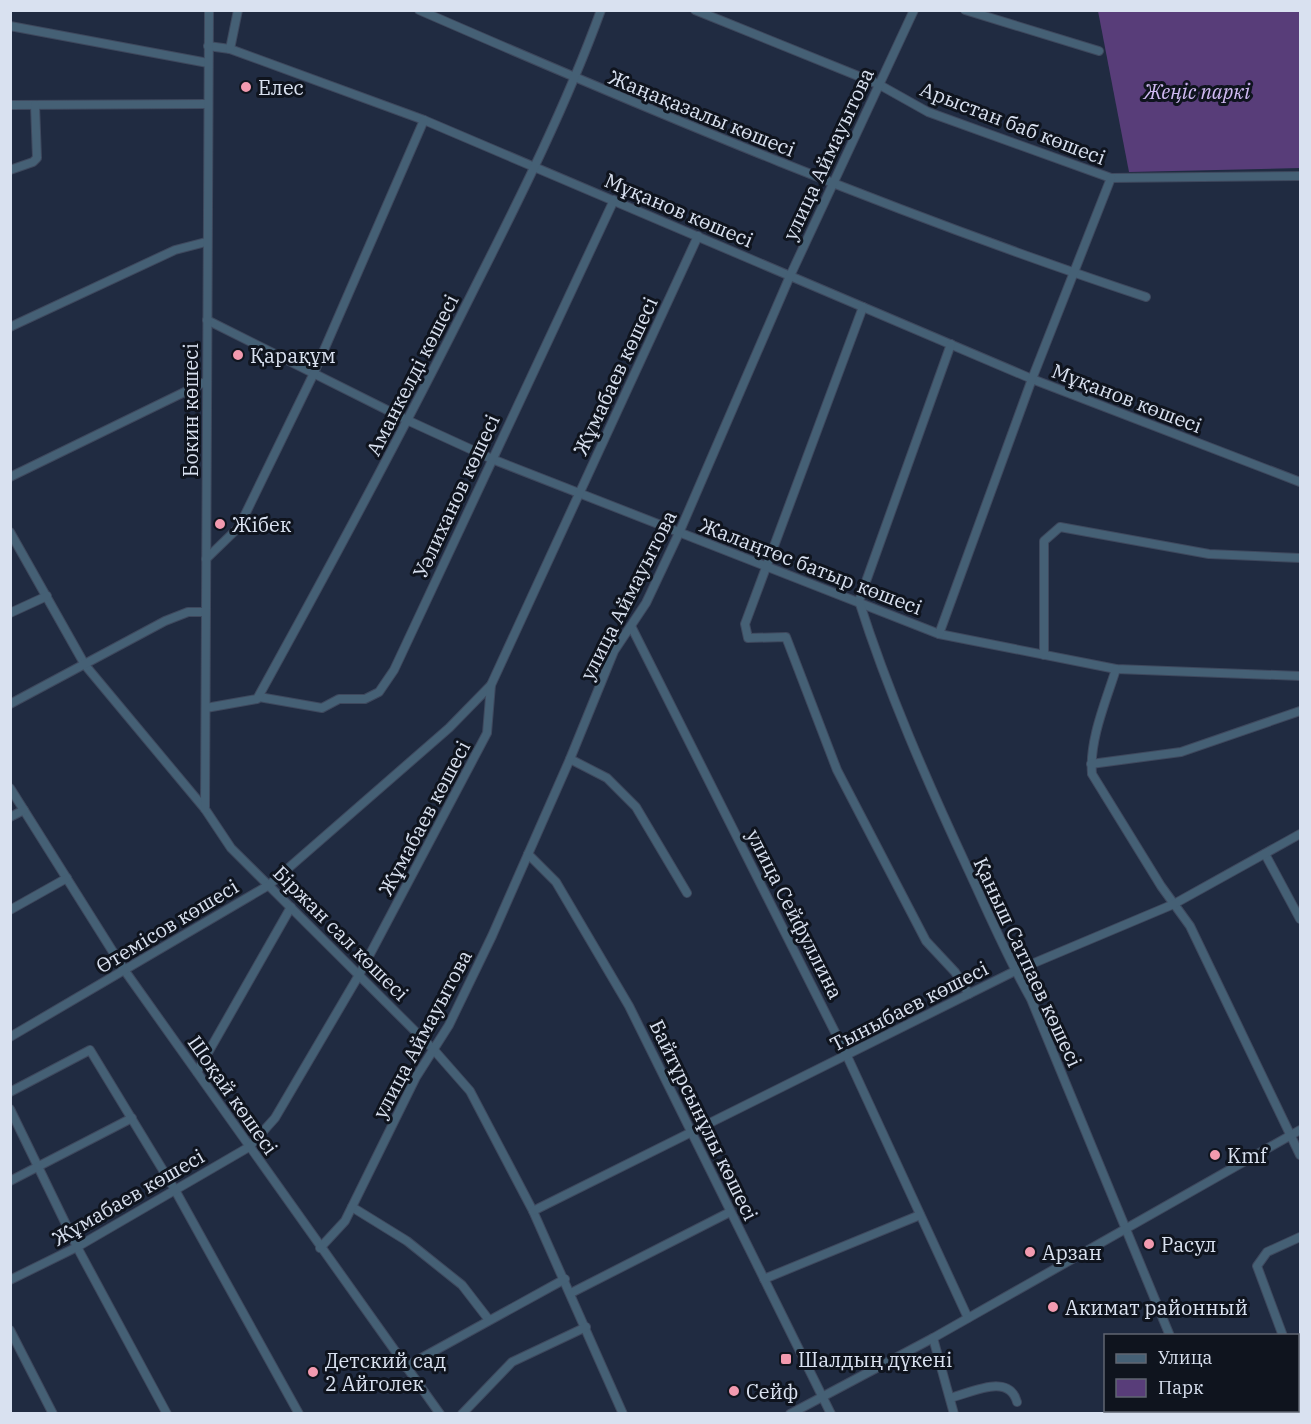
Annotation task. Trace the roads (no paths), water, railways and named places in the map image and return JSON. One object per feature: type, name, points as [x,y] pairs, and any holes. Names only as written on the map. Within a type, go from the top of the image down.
[{"type":"street","name":"Бокин көшесі","points":[[205,809],[206,242],[209,10]]},
{"type":"street","points":[[230,49],[238,10]]},
{"type":"street","name":"Аманкелді көшесі","points":[[259,697],[409,421],[536,166],[576,80],[601,10]]},
{"type":"street","name":"Арыстан баб көшесі","points":[[695,10],[878,84],[928,112],[1111,178],[1300,176]]},
{"type":"street","name":"улица Аймауытова","points":[[320,1248],[334,1235],[352,1207],[416,1077],[449,1025],[487,946],[570,759],[614,651],[631,626],[679,533],[790,276],[914,10]]},
{"type":"street","points":[[965,10],[1099,51]]},
{"type":"street","name":"Жаңақазалы көшесі","points":[[423,11],[576,80],[833,183],[1074,273],[1146,297]]},
{"type":"street","points":[[10,26],[208,63]]},
{"type":"street","name":"Мұқанов көшесі","points":[[208,46],[230,49],[424,120],[1032,379],[1300,482]]},
{"type":"street","points":[[10,105],[208,104]]},
{"type":"street","points":[[10,171],[33,162],[37,158],[35,105]]},
{"type":"street","points":[[206,558],[239,527],[314,374],[424,120]]},
{"type":"street","points":[[939,634],[1032,379],[1111,178]]},
{"type":"street","name":"Уәлиханов көшесі","points":[[259,697],[322,708],[339,699],[365,699],[379,692],[394,670],[614,200]]},
{"type":"street","name":"Жұмабаев көшесі","points":[[10,1280],[77,1247],[249,1147],[275,1118],[359,975],[487,733],[491,685],[698,236]]},
{"type":"street","points":[[10,327],[175,250],[206,242]]},
{"type":"street","points":[[863,307],[745,624],[748,638],[786,637],[837,771],[926,941],[956,972],[969,994]]},
{"type":"street","name":"Жалаңтөс батыр көшесі","points":[[207,320],[409,421],[492,459],[939,634],[1116,669],[1300,676]]},
{"type":"street","points":[[859,601],[951,344]]},
{"type":"street","points":[[10,477],[207,381]]},
{"type":"street","points":[[1044,654],[1044,541],[1060,527],[1209,555],[1300,558]]},
{"type":"street","name":"Біржан сал көшесі","points":[[10,532],[85,665],[205,809],[231,848],[434,1050],[470,1091],[533,1211],[623,1413]]},
{"type":"street","points":[[10,613],[46,596]]},
{"type":"street","name":"Қаныш Сатпаев көшесі","points":[[859,601],[873,643],[945,819],[1015,971],[1031,999],[1170,1334]]},
{"type":"street","points":[[10,704],[165,621],[188,612],[206,612]]},
{"type":"street","name":"улица Сейфуллина","points":[[631,626],[847,1056],[968,1318]]},
{"type":"street","points":[[1116,669],[1099,725],[1091,764],[1092,774],[1190,926],[1296,1132],[1300,1155]]},
{"type":"street","name":"Өтемісов көшесі","points":[[10,1037],[269,885],[449,728],[491,685]]},
{"type":"street","points":[[206,708],[259,697]]},
{"type":"street","points":[[1091,764],[1181,752],[1300,711]]},
{"type":"street","points":[[570,759],[607,778],[636,807],[687,893]]},
{"type":"street","name":"Шоқай көшесі","points":[[10,788],[125,971],[320,1248],[440,1413]]},
{"type":"street","points":[[10,817],[24,810]]},
{"type":"street","name":"Тыныбаев көшесі","points":[[533,1211],[1015,971],[1174,904],[1300,834]]},
{"type":"street","name":"Байтұрсынұлы көшесі","points":[[528,854],[556,882],[629,1006],[690,1133],[831,1413]]},
{"type":"street","points":[[1265,854],[1300,919]]},
{"type":"street","points":[[10,910],[67,878]]},
{"type":"street","points":[[197,1072],[291,907]]},
{"type":"street","points":[[10,1092],[62,1062],[90,1050],[175,1190],[299,1413]]},
{"type":"street","points":[[10,1109],[40,1166],[77,1247],[167,1413]]},
{"type":"street","points":[[10,1181],[132,1118]]},
{"type":"street","points":[[790,1413],[933,1338],[1296,1132]]},
{"type":"street","points":[[352,1207],[407,1241],[462,1285],[489,1320]]},
{"type":"street","points":[[571,1293],[730,1212]]},
{"type":"street","points":[[764,1279],[920,1215]]},
{"type":"street","points":[[1283,1334],[1257,1266],[1268,1252],[1300,1237]]},
{"type":"street","points":[[405,1367],[565,1280]]},
{"type":"street","points":[[462,1413],[512,1362],[586,1327]]},
{"type":"street","points":[[10,1330],[53,1413]]},
{"type":"street","points":[[933,1338],[954,1413]]},
{"type":"street","points":[[950,1398],[999,1385],[1009,1386],[1015,1392],[1017,1402]]},
{"type":"place","name":"Елес","points":[[246,87]]},
{"type":"place","name":"Қарақұм","points":[[238,355]]},
{"type":"place","name":"Жібек","points":[[220,524]]},
{"type":"place","name":"Kmf","points":[[1215,1155]]},
{"type":"place","name":"Расул","points":[[1149,1244]]},
{"type":"place","name":"Арзан","points":[[1030,1252]]},
{"type":"place","name":"Акимат районный","points":[[1053,1307]]},
{"type":"place","name":"Шалдың дүкені","points":[[786,1359]]},
{"type":"place","name":"Детский сад 2 Айголек","points":[[313,1372]]},
{"type":"place","name":"Сейф","points":[[734,1391]]},
{"type":"park label","name":"Жеңіс паркі","points":[[1197,91]]}]
